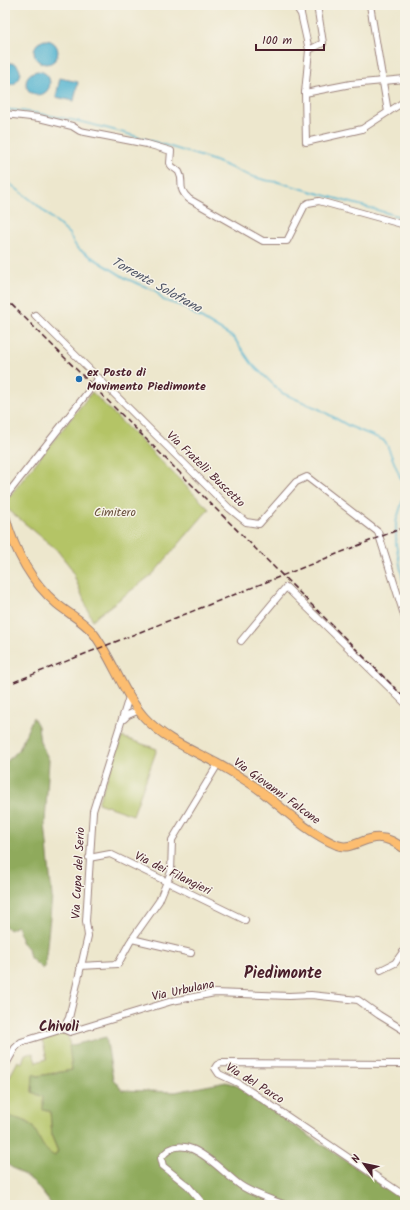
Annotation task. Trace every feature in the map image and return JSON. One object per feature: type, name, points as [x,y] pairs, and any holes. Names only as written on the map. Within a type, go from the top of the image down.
[{"type":"main road","name":"Via Giovanni Falcone","points":[[5,516],[22,559],[35,581],[55,602],[94,634],[129,697],[152,725],[166,736],[218,764],[261,792],[296,822],[337,846],[350,847],[366,839],[380,838],[390,840],[405,849]]},
{"type":"street","points":[[295,5],[301,14],[309,50],[305,93],[306,142],[362,129],[405,101]]},
{"type":"street","points":[[309,50],[323,42],[316,5]]},
{"type":"street","points":[[370,5],[388,112]]},
{"type":"street","points":[[305,93],[351,84],[405,79]]},
{"type":"street","points":[[5,114],[39,118],[72,126],[80,131],[146,144],[171,151],[170,163],[180,176],[181,189],[189,199],[263,241],[287,241],[305,205],[319,201],[405,225]]},
{"type":"street","name":"Via Fratelli Buscetto","points":[[35,316],[230,509],[246,522],[259,524],[296,482],[307,478],[378,532],[405,618]]},
{"type":"street","points":[[5,497],[99,378]]},
{"type":"street","points":[[241,641],[286,587],[405,703]]},
{"type":"street","name":"Via Cupa del Serio","points":[[64,1029],[70,1018],[80,966],[88,936],[86,921],[93,811],[104,770],[123,720],[129,697]]},
{"type":"street","points":[[123,720],[128,715],[139,710]]},
{"type":"street","points":[[80,966],[118,964],[132,938],[158,901],[168,882],[171,872],[172,840],[218,764]]},
{"type":"street","name":"Via dei Filangieri","points":[[89,858],[110,854],[245,920]]},
{"type":"street","points":[[132,938],[191,953]]},
{"type":"street","points":[[381,970],[395,963],[405,949]]},
{"type":"street","name":"Via Urbulana","points":[[8,1054],[21,1042],[64,1029],[70,1032],[172,1001],[215,993],[289,996],[311,995],[358,1000],[405,1031]]},
{"type":"street","points":[[5,1066],[8,1054]]},
{"type":"street","name":"Via del Parco","points":[[405,1064],[221,1063],[217,1065],[216,1068],[219,1074],[238,1083],[405,1196]]},
{"type":"street","points":[[204,1205],[188,1186],[163,1166],[161,1158],[169,1150],[185,1147],[199,1151],[241,1186],[285,1205]]},
{"type":"green space","name":"Cimitero","points":[[92,392],[209,509],[153,574],[92,620],[71,568],[56,549],[5,507],[5,502]]},
{"type":"green space","points":[[33,717],[38,726],[40,742],[49,760],[45,823],[52,897],[45,965],[43,969],[30,958],[28,948],[21,942],[17,926],[9,930],[5,926],[5,763],[19,750]]},
{"type":"green space","points":[[122,737],[157,749],[133,815],[98,803]]},
{"type":"green space","points":[[63,1033],[66,1034],[69,1039],[72,1070],[37,1076],[33,1075],[32,1092],[43,1097],[50,1111],[52,1137],[58,1152],[54,1156],[47,1153],[28,1122],[9,1116],[6,1110],[5,1085],[18,1061],[22,1063],[25,1054],[33,1053],[36,1062],[47,1059],[42,1039]]},
{"type":"green space","points":[[106,1037],[113,1079],[122,1090],[175,1092],[226,1082],[233,1084],[245,1090],[272,1111],[405,1200],[405,1205],[52,1205],[33,1181],[8,1165],[5,1160],[5,1100],[7,1101],[6,1110],[9,1116],[25,1121],[31,1125],[45,1149],[55,1156],[58,1151],[52,1137],[50,1111],[43,1110],[43,1097],[32,1092],[33,1074],[38,1076],[72,1070],[69,1046]]},
{"type":"water","points":[[46,40],[51,41],[57,47],[57,57],[51,63],[46,64],[41,63],[35,57],[34,52],[35,47],[41,41]]},
{"type":"water","points":[[5,62],[16,64],[19,69],[20,77],[14,84],[5,85]]},
{"type":"water","points":[[38,71],[43,72],[49,78],[49,88],[43,94],[38,95],[33,94],[27,88],[26,83],[27,78],[33,72]]},
{"type":"water","points":[[60,78],[78,82],[74,101],[56,97]]},
{"type":"waterway","name":"Torrente Solofrana","points":[[5,109],[31,112],[107,128],[157,142],[215,161],[259,179],[278,182],[405,218]]},
{"type":"waterway","name":"Torrente Solofrana","points":[[5,180],[35,203],[69,234],[77,248],[127,279],[156,291],[163,300],[181,306],[234,338],[252,364],[282,393],[319,409],[349,426],[383,440],[387,445],[405,489]]},
{"type":"waterway","name":"Torrente Solofrana","points":[[405,493],[396,522],[396,544],[405,592]]},
{"type":"railway","points":[[5,298],[405,698]]},
{"type":"railway","points":[[14,682],[405,527]]},
{"type":"place","name":"ex Posto di Movimento Piedimonte","points":[[79,379]]},
{"type":"district","name":"Piedimonte","points":[[283,972]]},
{"type":"district","name":"Chivoli","points":[[59,1026]]}]
